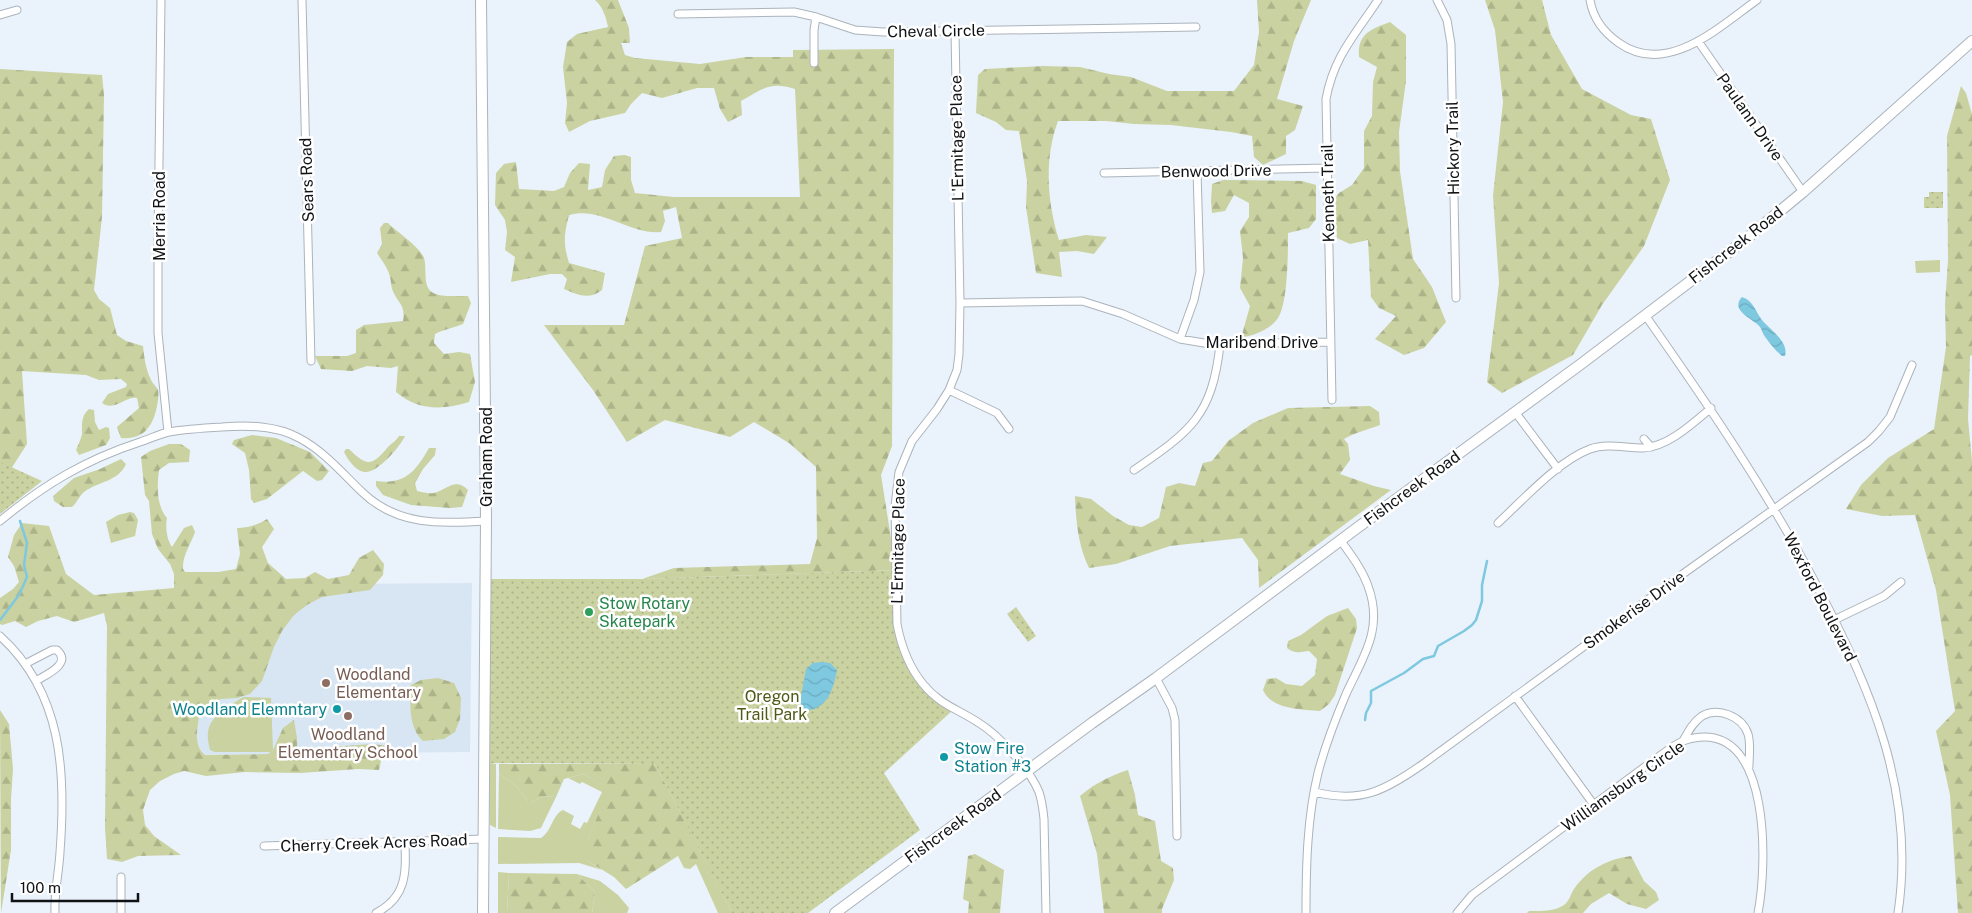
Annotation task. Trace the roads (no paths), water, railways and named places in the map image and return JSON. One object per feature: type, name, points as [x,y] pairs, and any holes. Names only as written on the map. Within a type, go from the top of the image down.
[{"type":"main road","name":"Graham Road","points":[[481,0],[486,521],[483,913]]},
{"type":"main road","name":"Fishcreek Road","points":[[834,913],[1156,678],[1645,315],[1772,218],[1972,41]]},
{"type":"street","name":"Merria Road","points":[[162,0],[158,333],[168,432]]},
{"type":"street","name":"Sears Road","points":[[302,0],[311,361]]},
{"type":"street","name":"Kenneth Trail","points":[[1332,400],[1326,99],[1331,77],[1346,45],[1378,0]]},
{"type":"street","name":"Hickory Trail","points":[[1437,0],[1447,20],[1451,44],[1456,298]]},
{"type":"street","points":[[1590,0],[1592,10],[1599,25],[1614,40],[1628,49],[1654,55],[1669,54],[1698,41],[1757,0]]},
{"type":"street","points":[[0,14],[17,10]]},
{"type":"street","name":"Cheval Circle","points":[[678,14],[794,12],[864,32],[1196,27]]},
{"type":"street","points":[[814,63],[816,17]]},
{"type":"street","name":"L'Ermitage Place","points":[[955,31],[960,303],[959,354],[957,370],[949,390],[912,441],[899,472],[895,506],[897,603],[900,640],[914,671],[923,684],[943,703],[990,731],[1004,744],[1037,787],[1043,804],[1046,913]]},
{"type":"street","name":"Paulann Drive","points":[[1698,41],[1802,192]]},
{"type":"street","name":"Benwood Drive","points":[[1104,173],[1327,168]]},
{"type":"street","points":[[1180,339],[1194,300],[1200,272],[1198,171]]},
{"type":"street","name":"Maribend Drive","points":[[960,303],[1082,302],[1123,314],[1180,339],[1198,343],[1220,345],[1331,342]]},
{"type":"street","name":"Wexford Boulevard","points":[[1645,315],[1711,408],[1775,509],[1834,620],[1873,706],[1896,787],[1902,876],[1898,913]]},
{"type":"street","points":[[1134,470],[1177,440],[1199,415],[1213,386],[1220,345]]},
{"type":"street","name":"Smokerise Drive","points":[[1315,792],[1339,796],[1356,796],[1386,788],[1423,764],[1687,571],[1856,451],[1879,431],[1890,417],[1912,365]]},
{"type":"street","points":[[949,390],[997,413],[1010,429]]},
{"type":"street","points":[[1498,522],[1558,469],[1579,454],[1599,446],[1651,447],[1661,444],[1711,408]]},
{"type":"street","points":[[1515,412],[1558,469]]},
{"type":"street","points":[[0,521],[41,489],[67,472],[115,450],[168,432],[233,426],[270,428],[289,433],[314,447],[330,460],[364,495],[409,520],[424,522],[486,521]]},
{"type":"street","points":[[1644,439],[1651,447]]},
{"type":"street","points":[[1306,913],[1308,850],[1318,774],[1334,722],[1361,665],[1372,633],[1373,604],[1368,586],[1357,563],[1341,540]]},
{"type":"street","points":[[1834,620],[1884,596],[1901,582]]},
{"type":"street","points":[[0,636],[19,654],[36,681],[48,706],[54,725],[61,763],[61,841],[55,913]]},
{"type":"street","points":[[25,664],[52,650],[57,650],[61,654],[61,665],[36,681]]},
{"type":"street","points":[[1156,678],[1172,708],[1175,720],[1177,836]]},
{"type":"street","points":[[1515,696],[1594,805]]},
{"type":"street","points":[[1683,741],[1689,729],[1703,715],[1714,713],[1727,714],[1738,719],[1748,735],[1748,768]]},
{"type":"street","name":"Williamsburg Circle","points":[[1457,913],[1472,896],[1654,760],[1683,741],[1701,737],[1720,740],[1737,751],[1744,759],[1748,768],[1757,799],[1762,836],[1762,878],[1758,913]]},
{"type":"street","name":"Cherry Creek Acres Road","points":[[264,846],[484,839]]},
{"type":"street","points":[[376,913],[391,903],[401,889],[406,866],[405,842]]},
{"type":"street","points":[[120,913],[121,877]]},
{"type":"water","points":[[1742,297],[1752,304],[1762,320],[1782,341],[1785,356],[1782,356],[1771,345],[1757,324],[1740,311],[1738,306]]},
{"type":"water","points":[[813,663],[830,663],[837,670],[831,692],[828,698],[818,707],[803,711],[800,702],[806,669]]},
{"type":"waterway","points":[[0,620],[19,595],[27,577],[24,565],[27,543],[20,521]]},
{"type":"waterway","points":[[1365,720],[1371,703],[1371,691],[1404,673],[1423,659],[1434,656],[1438,646],[1464,631],[1476,620],[1482,601],[1482,585],[1487,561]]},
{"type":"place","name":"Stow Rotary Skatepark","points":[[589,612]]},
{"type":"place","name":"Woodland Elementary","points":[[326,683]]},
{"type":"place","name":"Woodland Elemntary","points":[[337,709]]},
{"type":"place","name":"Woodland Elementary School","points":[[348,716]]},
{"type":"place","name":"Stow Fire Station #3","points":[[944,757]]},
{"type":"park label","name":"Oregon Trail Park","points":[[772,705]]}]
